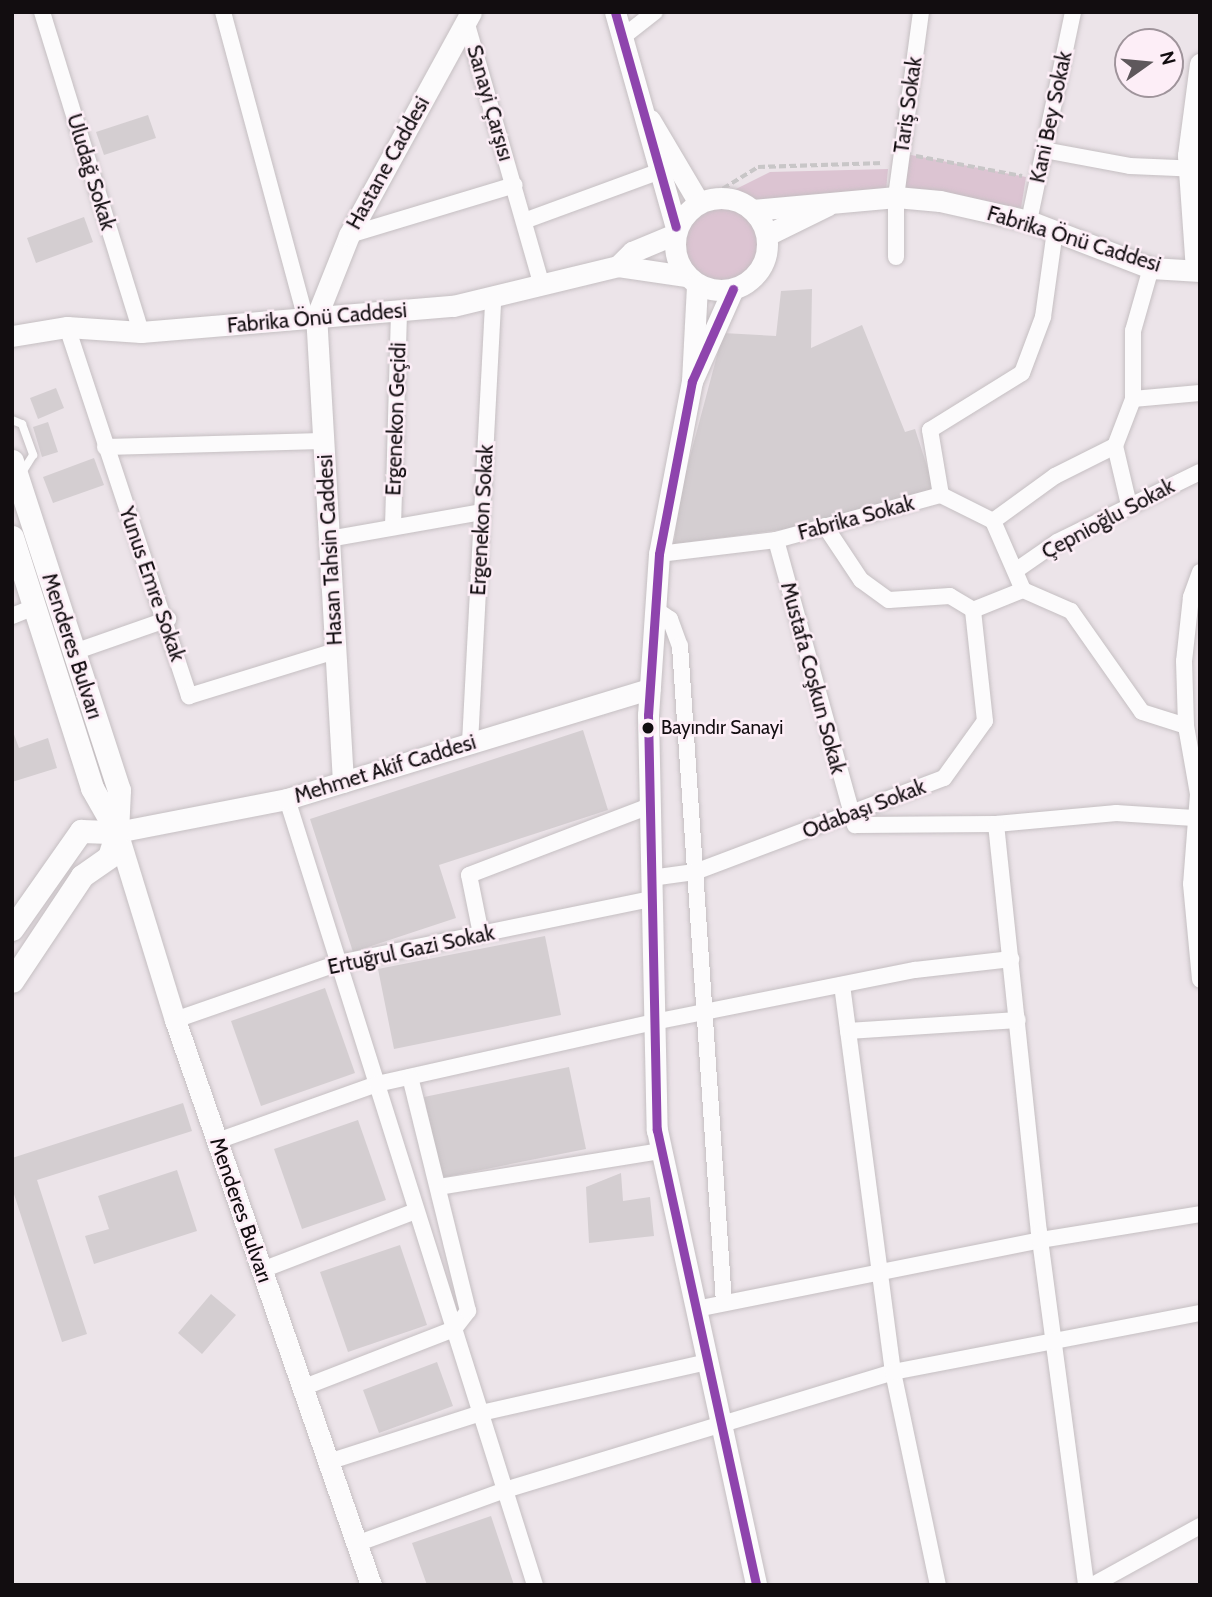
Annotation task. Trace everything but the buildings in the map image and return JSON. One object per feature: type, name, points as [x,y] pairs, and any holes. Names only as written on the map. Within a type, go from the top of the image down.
[{"type":"main road","name":"Menderes Bulvarı","points":[[15,471],[119,790],[117,832]]},
{"type":"main road","name":"Menderes Bulvarı","points":[[12,537],[92,788],[117,832]]},
{"type":"main road","name":"Mehmet Akif Caddesi","points":[[13,924],[81,831],[117,832]]},
{"type":"main road","points":[[12,981],[82,876],[109,857],[117,832]]},
{"type":"street","name":"Uludağ Sokak","points":[[42,12],[141,332]]},
{"type":"street","name":"Hasan Tahsin Caddesi","points":[[223,12],[311,319],[323,441],[343,782]]},
{"type":"street","points":[[615,12],[650,120],[658,172],[676,231],[675,250],[692,280],[692,381],[659,554],[650,689],[654,1022],[661,1151],[756,1585]]},
{"type":"street","points":[[624,36],[655,12]]},
{"type":"street","name":"Tariş Sokak","points":[[896,257],[896,197],[921,12]]},
{"type":"street","name":"Kani Bey Sokak","points":[[1029,221],[1073,12]]},
{"type":"street","name":"Hastane Caddesi","points":[[311,319],[349,235],[469,17]]},
{"type":"street","name":"Sanayi Çarşısı","points":[[469,17],[542,286]]},
{"type":"street","points":[[1198,270],[1191,103],[1200,64]]},
{"type":"street","points":[[650,120],[702,202]]},
{"type":"street","points":[[1044,150],[1194,170]]},
{"type":"street","points":[[524,221],[658,172]]},
{"type":"street","name":"Sanayi Çarşısı","points":[[349,235],[514,185]]},
{"type":"street","name":"Fabrika Önü Caddesi","points":[[753,210],[808,202],[828,205],[896,197],[1029,221],[1151,268],[1198,270]]},
{"type":"street","points":[[676,231],[702,202],[734,199],[753,210],[767,235],[758,272],[733,289],[692,381]]},
{"type":"street","name":"Fabrika Önü Caddesi","points":[[767,235],[828,205]]},
{"type":"street","name":"Fabrika Önü Caddesi","points":[[618,266],[632,252],[676,231]]},
{"type":"street","points":[[941,495],[930,430],[1022,373],[1043,317],[1055,231]]},
{"type":"street","name":"Fabrika Önü Caddesi","points":[[12,336],[67,327],[141,332],[399,311],[493,297],[618,266],[692,280]]},
{"type":"street","points":[[1129,505],[1115,446],[1133,400],[1133,331],[1151,268]]},
{"type":"street","points":[[692,280],[733,289]]},
{"type":"street","name":"Ergenekon Sokak","points":[[470,743],[493,297]]},
{"type":"street","name":"Ergenekon Geçidi","points":[[393,527],[399,311]]},
{"type":"street","name":"Yunus Emre Sokak","points":[[67,327],[104,447],[168,620],[189,696],[335,651]]},
{"type":"street","points":[[1133,400],[1200,393]]},
{"type":"street","points":[[104,447],[323,441]]},
{"type":"street","points":[[1023,590],[1018,569],[993,522],[1055,476],[1115,446]]},
{"type":"street","name":"Çepnioğlu Sokak","points":[[1018,569],[1129,505],[1200,472]]},
{"type":"street","name":"Fabrika Sokak","points":[[659,554],[776,540],[941,495],[993,522]]},
{"type":"street","name":"Ergenekon Geçidi","points":[[329,539],[482,512]]},
{"type":"street","points":[[825,526],[861,580],[889,600],[950,596],[973,610],[1023,590],[1071,611],[1142,712],[1186,726]]},
{"type":"street","name":"Mustafa Coşkun Sokak","points":[[776,540],[849,817]]},
{"type":"street","points":[[1200,572],[1187,622],[1186,726],[1198,794],[1194,818],[1191,884],[1200,980]]},
{"type":"street","points":[[12,615],[34,607]]},
{"type":"street","points":[[655,609],[670,620],[678,636],[724,1303]]},
{"type":"street","name":"Odabaşı Sokak","points":[[652,889],[849,817],[944,778],[985,721],[973,610]]},
{"type":"street","points":[[74,652],[168,620]]},
{"type":"street","name":"Mehmet Akif Caddesi","points":[[117,832],[287,799],[650,689]]},
{"type":"street","points":[[287,799],[534,1585]]},
{"type":"street","points":[[481,934],[468,875],[650,806]]},
{"type":"street","points":[[849,817],[859,826],[996,824],[1116,813],[1194,818]]},
{"type":"street","points":[[996,824],[1052,1345],[1086,1585]]},
{"type":"street","name":"Menderes Bulvarı","points":[[117,832],[175,1020],[370,1585]]},
{"type":"street","name":"Ertuğrul Gazi Sokak","points":[[175,1020],[339,963],[481,934],[652,889]]},
{"type":"street","points":[[217,1141],[377,1084],[654,1022],[842,985],[1011,959]]},
{"type":"street","points":[[842,985],[893,1372],[938,1585]]},
{"type":"street","points":[[848,1031],[1018,1020]]},
{"type":"street","points":[[303,1388],[454,1329],[469,1304],[410,1077]]},
{"type":"street","points":[[438,1187],[661,1151]]},
{"type":"street","points":[[262,1270],[416,1211]]},
{"type":"street","points":[[696,1309],[1040,1240],[1200,1214]]},
{"type":"street","points":[[356,1544],[505,1490],[722,1428],[893,1372],[1052,1345],[1200,1313]]},
{"type":"street","points":[[328,1462],[481,1413],[707,1362]]},
{"type":"street","points":[[1093,1585],[1200,1526]]},
{"type":"lane","points":[[12,420],[22,424],[33,455],[15,471]]},
{"type":"path","points":[[702,202],[758,167],[901,158],[1038,180]]},
{"type":"shaded area","points":[[906,154],[1026,177],[1021,208],[900,187]]},
{"type":"shaded area","points":[[888,169],[886,191],[774,204],[730,192],[770,172]]},
{"type":"shaded area","points":[[722,209],[742,215],[752,225],[758,245],[752,265],[742,275],[722,281],[702,275],[692,265],[686,245],[692,225],[702,215]]},
{"type":"transit line","points":[[615,12],[676,227]]},
{"type":"transit line","points":[[733,289],[692,381],[659,554],[648,715],[657,1130],[756,1585]]},
{"type":"place","name":"Bayındır Sanayi","points":[[648,728]]}]
